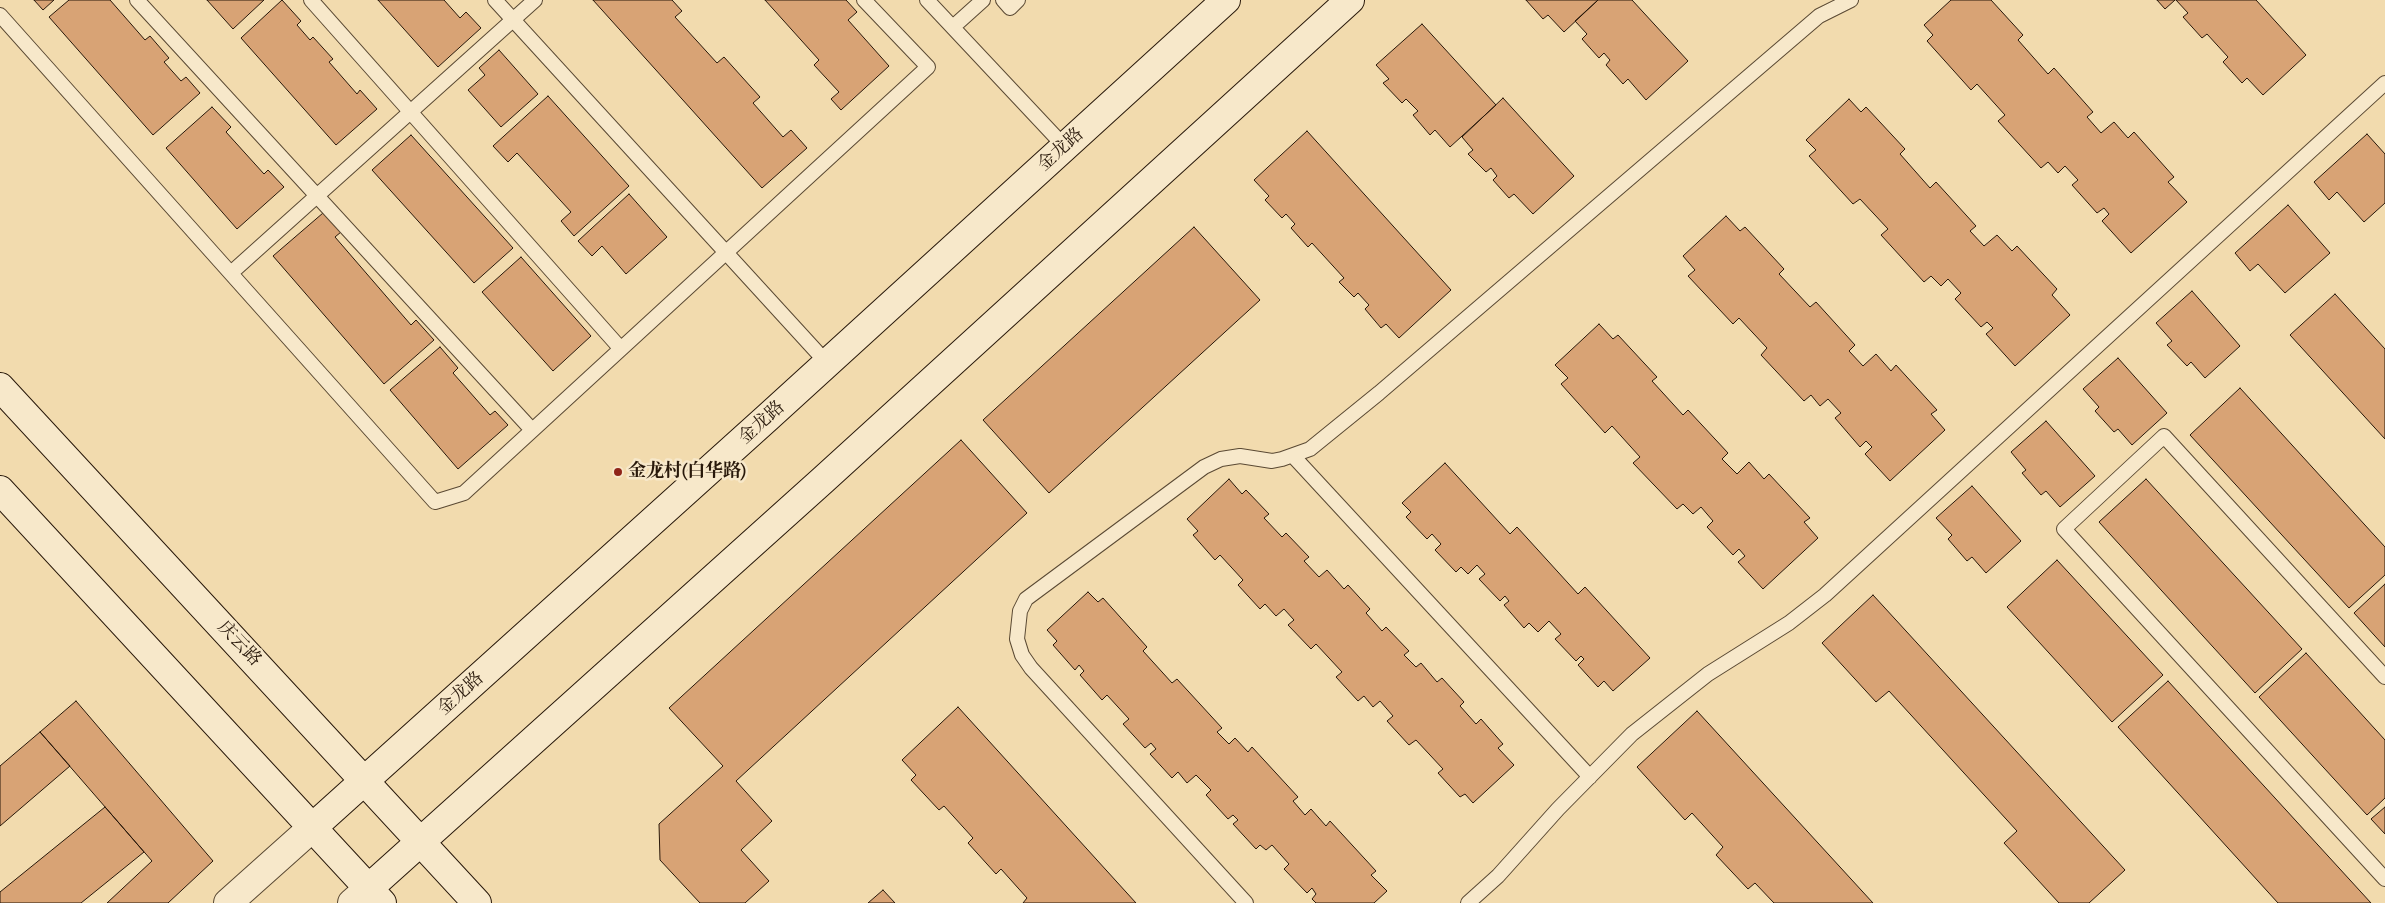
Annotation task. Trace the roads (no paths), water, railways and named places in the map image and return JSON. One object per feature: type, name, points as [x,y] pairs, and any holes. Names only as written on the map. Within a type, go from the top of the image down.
[{"type":"main road","name":"金龙路","points":[[228,903],[827,364],[1226,0]]},
{"type":"main road","points":[[0,490],[313,827],[368,898],[421,842],[1350,0]]},
{"type":"main road","name":"庆云路","points":[[0,387],[477,903]]},
{"type":"lane","points":[[138,0],[532,430]]},
{"type":"lane","points":[[312,0],[621,349]]},
{"type":"lane","points":[[495,0],[827,364]]},
{"type":"lane","points":[[231,274],[535,0]]},
{"type":"lane","points":[[0,15],[435,502],[464,494],[928,67],[864,0]]},
{"type":"lane","points":[[927,0],[1065,147]]},
{"type":"lane","points":[[953,27],[983,0]]},
{"type":"lane","points":[[1004,0],[1010,8],[1018,0]]},
{"type":"lane","points":[[1246,903],[1031,668],[1022,655],[1017,639],[1017,624],[1020,611],[1026,599],[1204,467],[1221,459],[1240,456],[1272,461],[1294,457],[1310,449],[1379,393],[1819,16],[1851,0]]},
{"type":"lane","points":[[1468,903],[1498,876],[1558,809],[1632,734],[1708,674],[1789,623],[1825,595],[2385,84]]},
{"type":"lane","points":[[2385,677],[2164,436],[2064,529],[2385,879]]},
{"type":"lane","points":[[1294,457],[1590,777]]},
{"type":"place","name":"金龙村(白华路)","points":[[618,472]]}]
